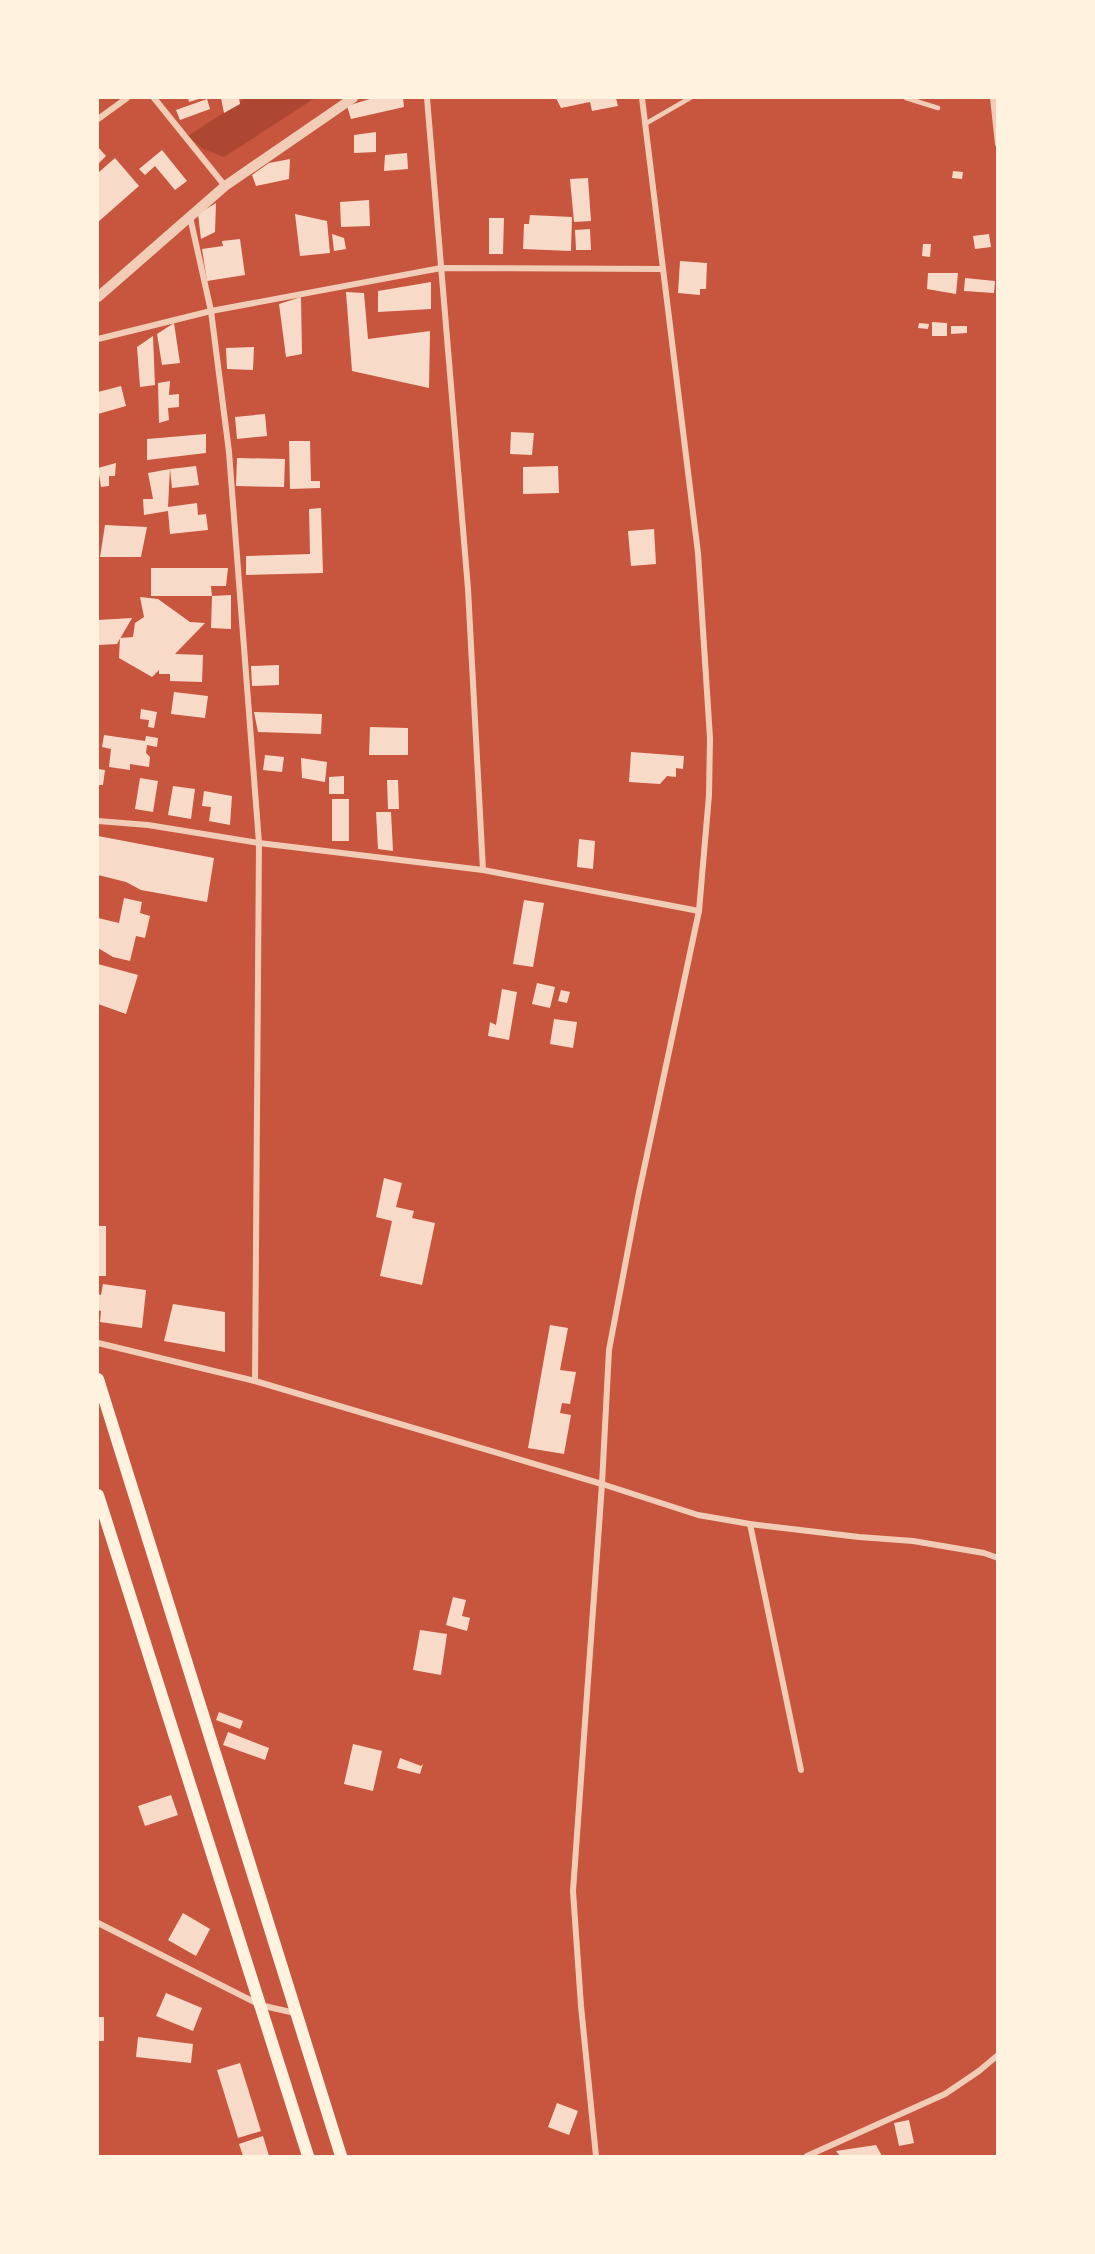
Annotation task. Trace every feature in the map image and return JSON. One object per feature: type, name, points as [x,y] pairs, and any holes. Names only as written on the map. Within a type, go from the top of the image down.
[{"type":"main road","points":[[98,1379],[341,2157]]},
{"type":"main road","points":[[98,1495],[308,2157]]},
{"type":"street","points":[[98,119],[126,98]]},
{"type":"street","points":[[154,98],[225,186]]},
{"type":"street","points":[[98,297],[225,186],[353,98]]},
{"type":"street","points":[[427,98],[468,589],[483,870]]},
{"type":"street","points":[[596,2157],[581,2006],[573,1890],[602,1484],[609,1350],[638,1197],[699,911],[709,795],[710,738],[698,553],[642,98]]},
{"type":"street","points":[[993,98],[998,144]]},
{"type":"street","points":[[190,217],[211,311],[229,452],[259,843],[255,1381]]},
{"type":"street","points":[[98,339],[211,311],[441,268],[662,269]]},
{"type":"street","points":[[98,821],[147,825],[259,843],[483,870],[699,911]]},
{"type":"street","points":[[98,1343],[255,1381],[602,1484],[698,1515],[750,1524],[913,1541],[984,1553],[998,1558]]},
{"type":"street","points":[[750,1524],[801,1770]]},
{"type":"street","points":[[98,1923],[260,2006],[295,2013]]},
{"type":"street","points":[[807,2157],[945,2094],[998,2055]]},
{"type":"lane","points":[[645,124],[690,98]]},
{"type":"lane","points":[[906,98],[938,108]]},
{"type":"shaded area","points":[[246,98],[315,98],[224,157],[203,149],[188,136]]},
{"type":"building","points":[[188,98],[202,98],[189,102]]},
{"type":"building","points":[[221,98],[239,98],[240,104],[224,113]]},
{"type":"building","points":[[373,98],[403,98],[404,107],[351,119],[347,106]]},
{"type":"building","points":[[556,98],[616,98],[618,106],[592,111],[590,102],[561,108]]},
{"type":"building","points":[[207,99],[210,109],[180,120],[176,110]]},
{"type":"building","points":[[376,132],[376,152],[354,153],[354,135]]},
{"type":"building","points":[[98,147],[106,156],[98,164]]},
{"type":"building","points":[[162,150],[187,181],[175,190],[155,166],[145,175],[139,169]]},
{"type":"building","points":[[407,153],[408,169],[384,171],[385,155]]},
{"type":"building","points":[[115,158],[139,186],[98,222],[98,173]]},
{"type":"building","points":[[290,159],[289,179],[256,186],[252,175],[269,163]]},
{"type":"building","points":[[953,171],[963,172],[962,179],[952,178]]},
{"type":"building","points":[[588,178],[591,221],[574,222],[570,179]]},
{"type":"building","points":[[369,200],[370,226],[341,227],[340,202]]},
{"type":"building","points":[[216,203],[215,232],[201,239],[198,214]]},
{"type":"building","points":[[295,214],[327,221],[330,253],[300,256]]},
{"type":"building","points":[[530,215],[572,217],[571,251],[523,249],[524,224],[529,224]]},
{"type":"building","points":[[489,218],[504,218],[503,254],[489,254]]},
{"type":"building","points":[[590,229],[591,250],[576,250],[575,230]]},
{"type":"building","points":[[332,234],[344,238],[346,249],[334,251]]},
{"type":"building","points":[[989,234],[991,247],[975,249],[973,236]]},
{"type":"building","points":[[240,239],[245,275],[207,281],[202,249],[223,246],[222,241]]},
{"type":"building","points":[[923,244],[931,244],[930,257],[922,256]]},
{"type":"building","points":[[680,261],[707,263],[706,289],[700,289],[700,295],[678,293]]},
{"type":"building","points":[[928,273],[958,273],[956,294],[927,289]]},
{"type":"building","points":[[965,278],[995,281],[994,293],[964,291]]},
{"type":"building","points":[[431,282],[431,309],[378,312],[378,291]]},
{"type":"building","points":[[346,292],[364,293],[368,339],[430,331],[429,388],[352,371]]},
{"type":"building","points":[[301,297],[302,354],[286,357],[279,304]]},
{"type":"building","points":[[932,322],[947,323],[947,336],[932,336]]},
{"type":"building","points":[[174,323],[180,363],[162,365],[157,334]]},
{"type":"building","points":[[919,323],[929,324],[928,329],[918,328]]},
{"type":"building","points":[[951,326],[967,326],[967,333],[951,334]]},
{"type":"building","points":[[153,336],[155,385],[140,387],[137,347]]},
{"type":"building","points":[[254,347],[253,370],[227,369],[226,348]]},
{"type":"building","points":[[170,381],[169,395],[179,394],[179,407],[168,408],[169,420],[159,423],[158,383]]},
{"type":"building","points":[[121,386],[126,406],[98,414],[98,392]]},
{"type":"building","points":[[265,414],[267,436],[237,439],[235,417]]},
{"type":"building","points":[[511,432],[534,433],[532,455],[510,454]]},
{"type":"building","points":[[206,434],[206,453],[147,460],[147,439]]},
{"type":"building","points":[[289,441],[310,441],[311,481],[320,481],[320,488],[290,489]]},
{"type":"building","points":[[237,458],[285,459],[284,487],[236,486]]},
{"type":"building","points":[[116,463],[115,476],[109,476],[109,486],[101,487],[98,468]]},
{"type":"building","points":[[196,466],[199,485],[172,488],[170,469]]},
{"type":"building","points":[[558,466],[559,493],[523,494],[523,467]]},
{"type":"building","points":[[170,469],[168,507],[197,503],[198,515],[206,514],[208,530],[170,534],[168,511],[144,515],[143,499],[153,499],[148,473]]},
{"type":"building","points":[[321,508],[323,573],[246,575],[246,556],[310,554],[309,509]]},
{"type":"building","points":[[105,525],[147,527],[141,557],[100,557]]},
{"type":"building","points":[[654,529],[656,564],[631,566],[628,531]]},
{"type":"building","points":[[151,568],[228,568],[226,586],[211,586],[212,596],[151,596]]},
{"type":"building","points":[[231,595],[231,629],[211,628],[212,596]]},
{"type":"building","points":[[140,597],[158,599],[190,622],[205,623],[175,654],[203,655],[202,682],[170,681],[170,674],[159,674],[159,670],[152,677],[119,658],[120,638],[133,637],[135,623],[144,617]]},
{"type":"building","points":[[132,618],[117,644],[98,645],[98,620]]},
{"type":"building","points":[[279,665],[279,685],[252,686],[251,666]]},
{"type":"building","points":[[174,692],[208,696],[205,718],[171,714]]},
{"type":"building","points":[[141,709],[157,712],[154,728],[148,727],[149,720],[140,719]]},
{"type":"building","points":[[254,712],[322,714],[321,734],[258,732]]},
{"type":"building","points":[[370,727],[408,728],[408,755],[369,755]]},
{"type":"building","points":[[104,735],[145,741],[146,736],[158,738],[157,747],[147,745],[146,753],[150,757],[149,767],[130,764],[130,770],[109,767],[111,749],[102,747]]},
{"type":"building","points":[[631,752],[684,756],[683,769],[676,768],[676,777],[667,776],[660,784],[629,782]]},
{"type":"building","points":[[265,755],[284,757],[282,772],[263,770]]},
{"type":"building","points":[[301,758],[327,762],[325,782],[302,778]]},
{"type":"building","points":[[98,769],[105,770],[103,785],[98,785]]},
{"type":"building","points":[[344,776],[344,794],[329,794],[329,777]]},
{"type":"building","points":[[140,778],[158,781],[153,812],[135,809]]},
{"type":"building","points":[[387,780],[398,780],[399,809],[388,809]]},
{"type":"building","points":[[173,786],[195,789],[191,819],[168,815]]},
{"type":"building","points":[[204,791],[232,796],[230,825],[209,821],[211,807],[202,806]]},
{"type":"building","points":[[332,799],[349,799],[349,841],[332,841]]},
{"type":"building","points":[[376,812],[391,812],[393,851],[378,849]]},
{"type":"building","points":[[98,836],[214,858],[207,902],[141,890],[126,882],[98,875]]},
{"type":"building","points":[[579,839],[595,841],[593,869],[577,867]]},
{"type":"building","points":[[124,898],[142,902],[140,913],[150,916],[145,938],[136,936],[130,961],[113,957],[98,948],[98,918],[119,923]]},
{"type":"building","points":[[524,900],[544,903],[533,967],[513,964]]},
{"type":"building","points":[[98,964],[138,975],[126,1014],[98,1004]]},
{"type":"building","points":[[537,983],[555,987],[550,1008],[532,1004]]},
{"type":"building","points":[[502,989],[517,992],[509,1040],[488,1036],[490,1022],[496,1025]]},
{"type":"building","points":[[561,990],[570,992],[567,1003],[558,1001]]},
{"type":"building","points":[[554,1019],[577,1022],[573,1048],[550,1044]]},
{"type":"building","points":[[384,1178],[402,1183],[396,1207],[414,1211],[412,1218],[435,1223],[422,1285],[380,1276],[392,1221],[376,1217]]},
{"type":"building","points":[[98,1226],[106,1226],[106,1276],[98,1276]]},
{"type":"building","points":[[103,1284],[146,1290],[142,1328],[100,1322],[98,1294],[101,1295]]},
{"type":"building","points":[[173,1304],[225,1312],[225,1352],[164,1341]]},
{"type":"building","points":[[550,1325],[568,1328],[560,1370],[576,1372],[570,1404],[562,1403],[560,1413],[571,1415],[564,1454],[528,1448]]},
{"type":"building","points":[[453,1597],[466,1600],[462,1616],[470,1618],[467,1631],[446,1625]]},
{"type":"building","points":[[420,1630],[447,1634],[441,1675],[413,1670]]},
{"type":"building","points":[[219,1712],[243,1721],[240,1729],[216,1720]]},
{"type":"building","points":[[228,1732],[269,1748],[265,1760],[223,1745]]},
{"type":"building","points":[[353,1744],[382,1751],[373,1791],[344,1784]]},
{"type":"building","points":[[400,1758],[421,1766],[423,1764],[420,1774],[397,1768]]},
{"type":"building","points":[[171,1795],[178,1815],[145,1826],[138,1806]]},
{"type":"building","points":[[183,1913],[210,1929],[196,1956],[168,1940]]},
{"type":"building","points":[[166,1993],[202,2008],[193,2031],[156,2016]]},
{"type":"building","points":[[98,2017],[104,2017],[104,2041],[98,2041]]},
{"type":"building","points":[[138,2037],[193,2044],[191,2063],[136,2057]]},
{"type":"building","points":[[240,2063],[261,2131],[238,2138],[217,2070]]},
{"type":"building","points":[[557,2103],[578,2111],[569,2135],[548,2127]]},
{"type":"building","points":[[909,2120],[914,2143],[899,2146],[894,2123]]},
{"type":"building","points":[[263,2136],[269,2156],[243,2156],[239,2144]]},
{"type":"building","points":[[876,2145],[882,2156],[840,2156],[836,2151]]}]
